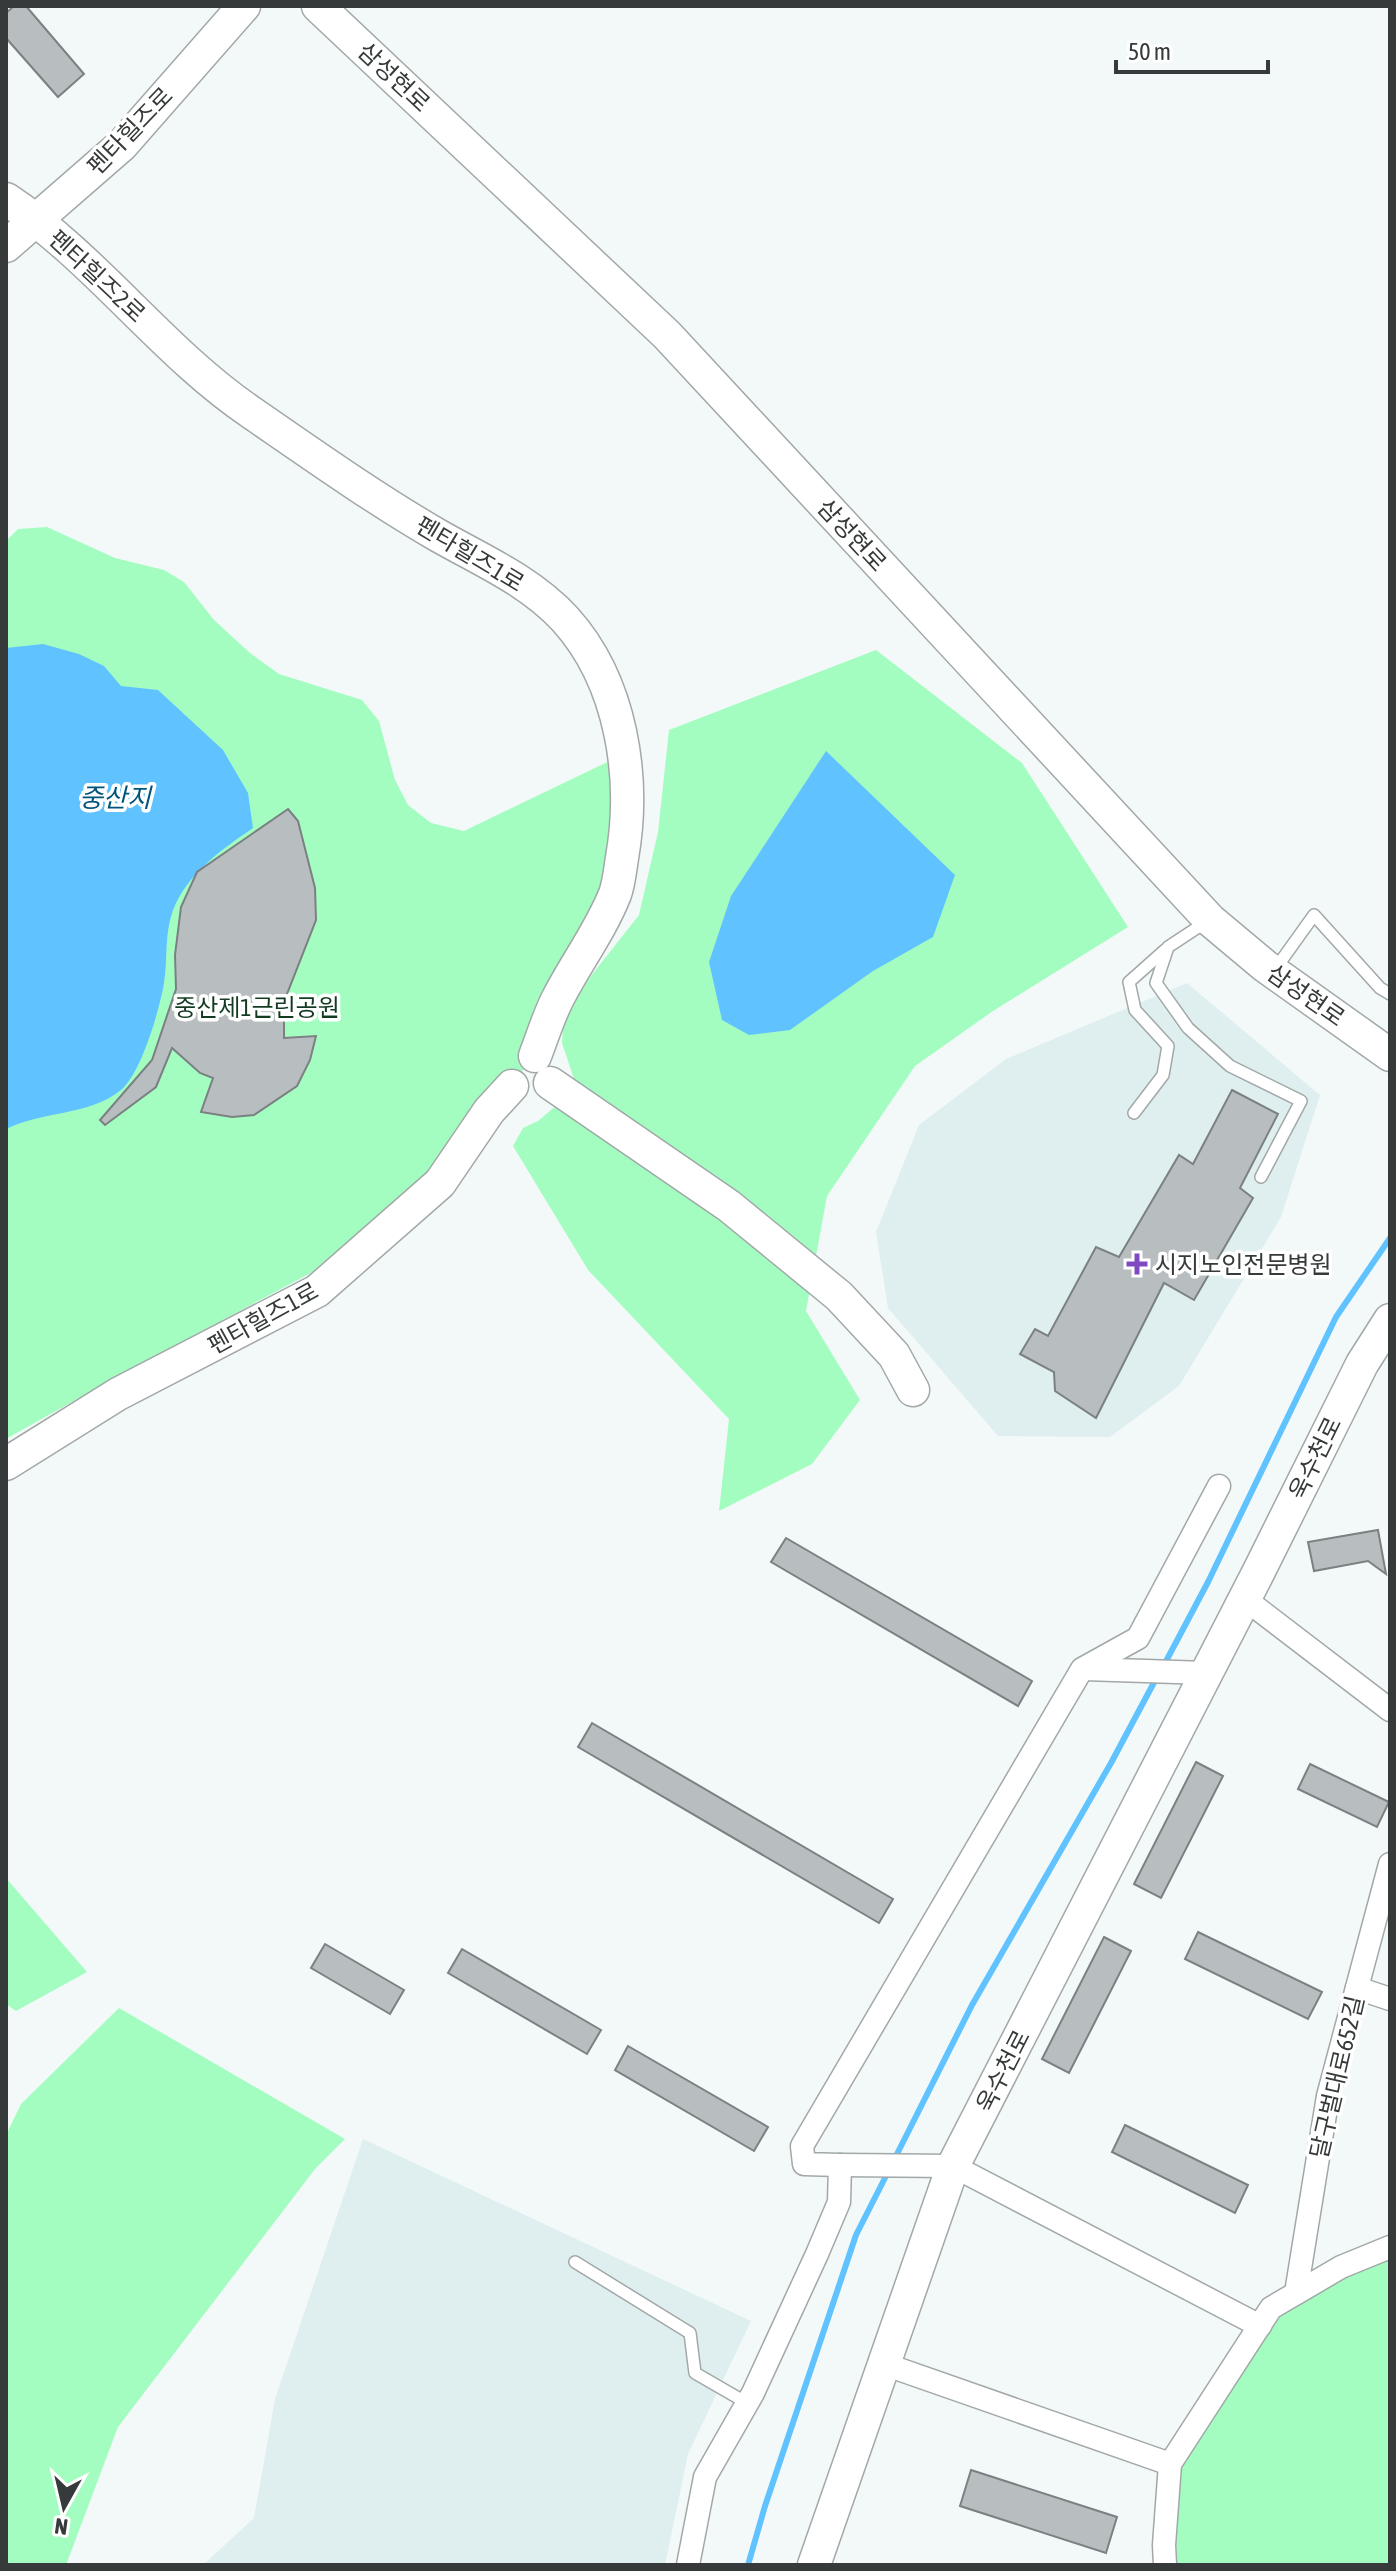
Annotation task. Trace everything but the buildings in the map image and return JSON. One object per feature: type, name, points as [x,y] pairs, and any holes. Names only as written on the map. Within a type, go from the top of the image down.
[{"type":"main road","name":"펜타힐즈로","points":[[6,246],[122,145],[244,6]]},
{"type":"main road","name":"삼성현로","points":[[318,6],[667,335],[1210,920],[1273,972],[1390,1055]]},
{"type":"main road","name":"펜타힐즈2로","points":[[6,199],[38,220],[185,357]]},
{"type":"main road","name":"펜타힐즈1로","points":[[185,357],[245,409],[439,536],[497,566],[534,592],[565,620],[594,660],[610,698],[626,764],[628,824],[615,892],[589,947],[556,1000],[542,1069]]},
{"type":"main road","name":"펜타힐즈1로","points":[[6,1464],[118,1394],[317,1291],[440,1183],[489,1111],[512,1086],[510,1072],[516,1061],[528,1056],[542,1069]]},
{"type":"main road","points":[[542,1069],[729,1206],[839,1296],[894,1355],[913,1390]]},
{"type":"main road","name":"욱수천로","points":[[814,2565],[953,2166],[1245,1599],[1362,1364],[1390,1320]]},
{"type":"street","points":[[1219,1486],[1138,1638],[1082,1669],[802,2146],[804,2164],[953,2166],[1260,2326]]},
{"type":"street","points":[[1245,1599],[1390,1710]]},
{"type":"street","points":[[1082,1669],[1207,1673]]},
{"type":"street","name":"달구벌대로652길","points":[[1296,2293],[1328,2096],[1390,1864]]},
{"type":"street","points":[[1357,1988],[1390,1999]]},
{"type":"street","points":[[688,2565],[705,2477],[747,2403],[839,2202],[840,2165]]},
{"type":"street","points":[[1165,2565],[1170,2464],[1271,2308],[1341,2267],[1390,2247]]},
{"type":"street","points":[[884,2364],[1170,2464]]},
{"type":"lane","points":[[1273,972],[1314,915],[1380,988],[1390,994]]},
{"type":"lane","points":[[1134,1113],[1163,1075],[1168,1046],[1135,1010],[1129,982],[1168,947],[1210,920]]},
{"type":"lane","points":[[1168,947],[1156,983],[1188,1028],[1230,1066],[1301,1101],[1261,1177]]},
{"type":"lane","points":[[575,2262],[690,2333],[695,2373],[747,2403]]},
{"type":"shaded area","points":[[1187,983],[1320,1095],[1281,1217],[1179,1386],[1110,1437],[998,1436],[888,1308],[876,1232],[919,1125],[1006,1059]]},
{"type":"shaded area","points":[[363,2139],[751,2321],[688,2454],[665,2565],[203,2565],[254,2518],[275,2399]]},
{"type":"green space","name":"중산제1근린공원","points":[[47,527],[115,558],[164,570],[184,582],[214,620],[279,674],[362,700],[379,721],[395,780],[408,805],[431,823],[464,831],[624,754],[628,824],[535,1056],[382,1235],[6,1439],[6,541],[18,529]]},
{"type":"green space","points":[[876,650],[1022,763],[1128,927],[993,1011],[915,1066],[827,1196],[806,1311],[860,1400],[812,1464],[719,1511],[729,1419],[588,1270],[513,1146],[523,1128],[538,1121],[577,1088],[562,1043],[564,1010],[639,915],[658,832],[669,730]]},
{"type":"green space","points":[[6,1878],[87,1972],[16,2011],[6,2004]]},
{"type":"green space","points":[[119,2008],[345,2139],[315,2169],[118,2427],[66,2565],[6,2565],[6,2135],[21,2104]]},
{"type":"green space","points":[[1390,2247],[1390,2565],[1165,2565],[1170,2464],[1271,2308]]},
{"type":"water","name":"중산지","points":[[43,644],[79,654],[104,666],[121,686],[158,690],[223,750],[248,793],[253,828],[207,863],[179,897],[168,928],[162,994],[142,1056],[128,1082],[121,1090],[95,1105],[6,1129],[6,648]]},
{"type":"water","points":[[826,751],[955,875],[933,937],[873,971],[790,1030],[749,1035],[722,1020],[709,962],[731,896]]},
{"type":"waterway","points":[[1164,1665],[1208,1582],[1336,1317],[1390,1238]]},
{"type":"waterway","points":[[894,2160],[972,2005],[1158,1675]]},
{"type":"waterway","points":[[748,2565],[856,2235],[889,2170]]},
{"type":"place","name":"시지노인전문병원","points":[[1137,1264]]}]
